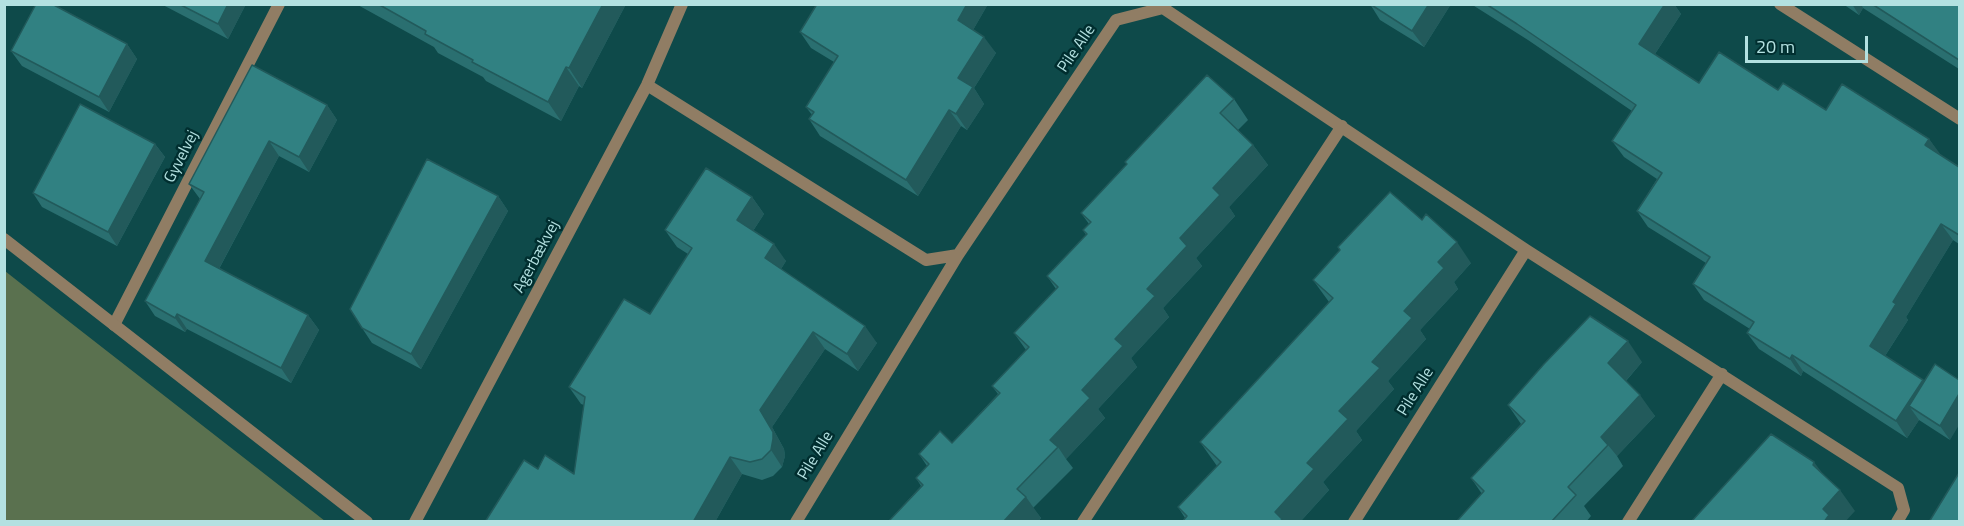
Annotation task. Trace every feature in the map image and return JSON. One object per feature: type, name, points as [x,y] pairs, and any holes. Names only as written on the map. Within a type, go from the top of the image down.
[{"type":"street","name":"Gyvelvej","points":[[114,325],[279,4]]},
{"type":"street","name":"Agerbækvej","points":[[415,522],[647,85],[682,4]]},
{"type":"street","points":[[1780,4],[1959,119]]},
{"type":"street","name":"Pile Alle","points":[[796,522],[958,255],[1116,20],[1163,8],[1526,250],[1899,488],[1904,510],[1897,522]]},
{"type":"street","points":[[647,85],[926,260],[958,255]]},
{"type":"street","points":[[1083,522],[1342,126]]},
{"type":"street","points":[[4,238],[367,522]]},
{"type":"street","name":"Pile Alle","points":[[1353,522],[1526,250]]},
{"type":"street","points":[[1628,522],[1722,374]]},
{"type":"green space","points":[[5,271],[62,316],[325,521],[5,521]]},
{"type":"building","points":[[36,4],[52,4],[127,44],[99,97],[11,51]]},
{"type":"building","points":[[179,4],[228,4],[218,24]]},
{"type":"building","points":[[378,4],[603,4],[548,102],[472,62],[473,60],[425,34],[426,31]]},
{"type":"building","points":[[817,4],[967,4],[958,20],[984,37],[958,78],[973,87],[956,114],[949,110],[906,180],[809,119],[814,112],[806,107],[838,56],[800,32]]},
{"type":"building","points":[[1370,4],[1429,4],[1412,31]]},
{"type":"building","points":[[1486,4],[1665,4],[1639,44],[1699,83],[1719,52],[1778,90],[1783,83],[1826,110],[1842,84],[1929,139],[1925,145],[1959,167],[1959,235],[1941,224],[1893,302],[1896,304],[1870,346],[1923,380],[1896,421],[1792,355],[1790,359],[1747,333],[1754,322],[1693,284],[1710,257],[1637,211],[1662,173],[1612,141],[1636,105]]},
{"type":"building","points":[[1872,4],[1959,4],[1959,60]]},
{"type":"building","points":[[252,65],[327,105],[299,157],[269,141],[205,261],[308,315],[281,368],[177,314],[175,318],[145,301],[204,192],[189,184]]},
{"type":"building","points":[[1207,75],[1234,99],[1220,113],[1253,145],[1213,188],[1220,195],[1180,238],[1187,246],[1147,289],[1155,296],[1115,339],[1123,346],[1082,390],[1090,398],[1050,440],[1058,447],[1017,489],[1026,497],[1003,522],[888,522],[923,485],[916,478],[929,464],[919,454],[940,431],[952,443],[1000,393],[992,386],[1029,347],[1014,333],[1058,287],[1047,276],[1087,234],[1083,230],[1091,222],[1081,213],[1127,164],[1125,162]]},
{"type":"building","points":[[80,104],[155,144],[108,232],[33,193]]},
{"type":"building","points":[[427,159],[498,196],[411,354],[362,328],[350,309]]},
{"type":"building","points":[[706,168],[752,197],[737,220],[774,244],[765,258],[865,326],[847,354],[813,332],[760,410],[773,432],[771,450],[762,459],[750,462],[730,457],[693,522],[485,522],[524,460],[538,469],[545,455],[574,474],[585,397],[569,387],[624,299],[650,314],[692,248],[665,230]]},
{"type":"building","points":[[1390,192],[1422,220],[1426,214],[1457,242],[1438,262],[1444,268],[1404,311],[1412,318],[1372,362],[1380,368],[1339,411],[1348,419],[1307,463],[1314,469],[1275,512],[1282,519],[1280,522],[1182,522],[1187,516],[1178,507],[1221,462],[1200,442],[1333,298],[1313,280],[1340,250],[1338,247]]},
{"type":"building","points":[[1590,316],[1628,341],[1608,363],[1640,395],[1601,437],[1608,445],[1568,487],[1576,495],[1551,522],[1458,522],[1484,491],[1471,478],[1525,421],[1508,405]]},
{"type":"building","points":[[1935,364],[1959,380],[1959,394],[1940,426],[1909,406]]},
{"type":"building","points":[[1771,434],[1814,462],[1813,465],[1840,490],[1823,509],[1829,515],[1824,522],[1691,522]]},
{"type":"building","points":[[1959,473],[1959,522],[1929,522]]}]
